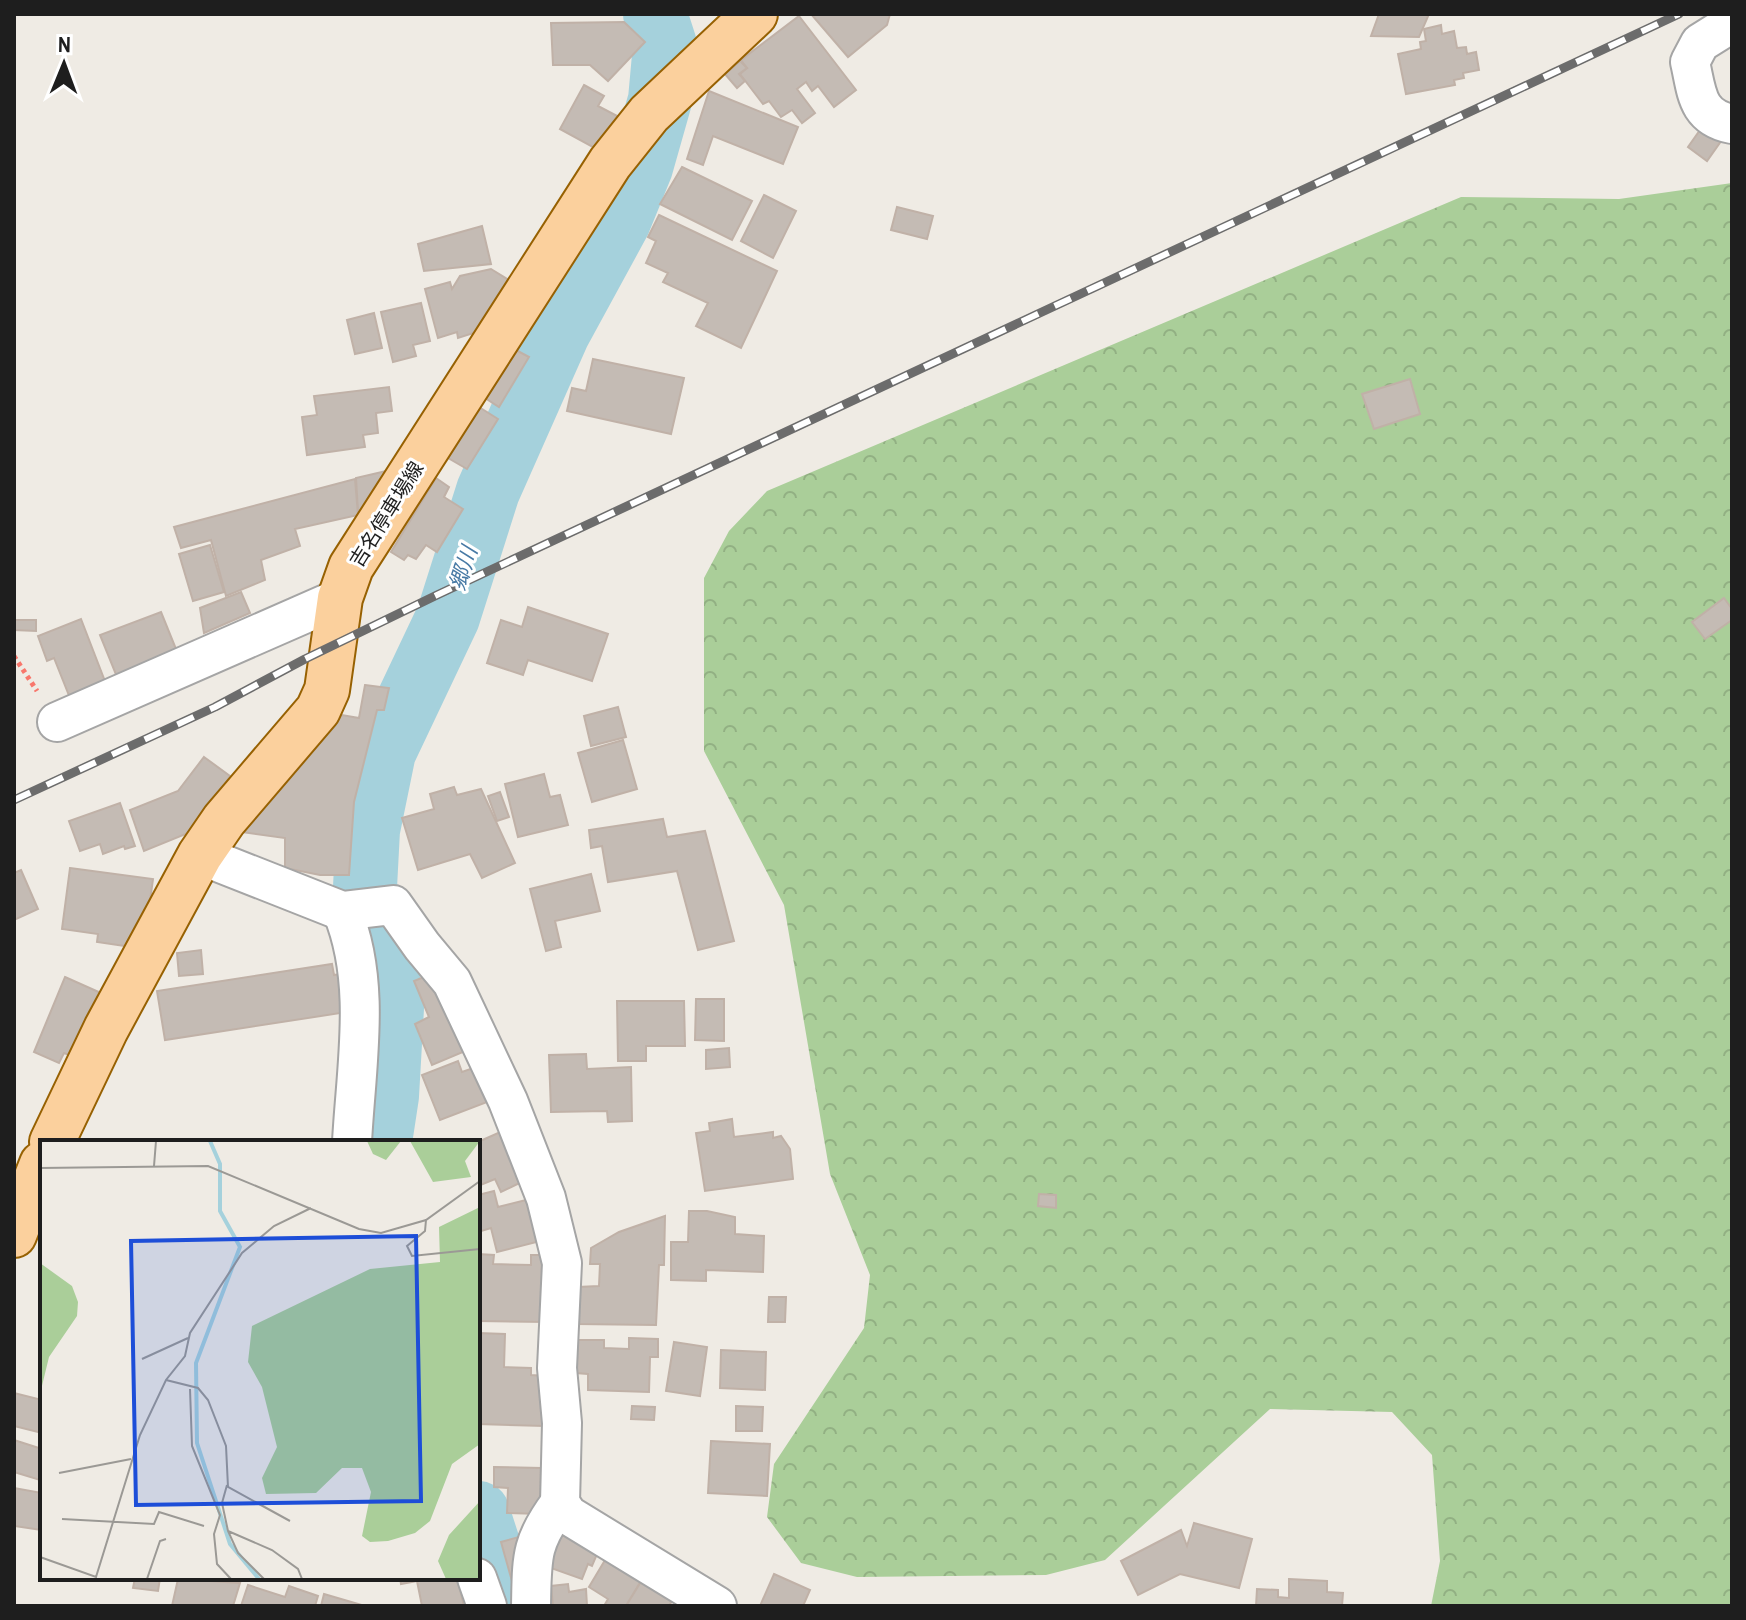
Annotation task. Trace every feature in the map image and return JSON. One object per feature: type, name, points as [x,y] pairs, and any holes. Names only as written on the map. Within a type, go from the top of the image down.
[{"type":"main road","name":"吉名停車場線","points":[[53,1140],[106,1029],[200,855],[224,820],[318,710],[327,690],[340,598],[351,567],[610,163],[663,100],[755,14]]},
{"type":"main road","points":[[14,1235],[40,1169]]},
{"type":"street","points":[[1732,23],[1700,43],[1690,62],[1700,105],[1716,120],[1732,124]]},
{"type":"street","points":[[57,722],[340,598]]},
{"type":"street","points":[[200,855],[359,910],[393,905],[452,982],[508,1101],[546,1198],[562,1263],[557,1368],[562,1423],[560,1503],[568,1515],[717,1606]]},
{"type":"street","points":[[352,1140],[361,993],[351,933],[359,910]]},
{"type":"street","points":[[531,1606],[533,1550],[541,1527],[560,1503]]},
{"type":"street","points":[[478,1580],[487,1606]]},
{"type":"green space","points":[[1732,183],[1732,1606],[1431,1606],[1440,1561],[1432,1455],[1392,1412],[1270,1409],[1105,1560],[1046,1575],[857,1577],[801,1563],[767,1517],[774,1464],[864,1328],[870,1275],[830,1174],[784,905],[704,751],[704,578],[729,531],[767,491],[1461,197],[1619,199]]},
{"type":"building","points":[[811,14],[890,14],[887,25],[848,57]]},
{"type":"building","points":[[1379,14],[1429,14],[1419,37],[1371,36]]},
{"type":"building","points":[[799,16],[856,90],[834,107],[818,86],[812,91],[806,82],[797,89],[815,113],[802,123],[792,110],[781,117],[769,101],[763,104],[740,74],[747,68],[741,60]]},
{"type":"building","points":[[624,22],[645,42],[608,81],[590,65],[553,65],[551,23]]},
{"type":"building","points":[[1441,25],[1442,34],[1454,31],[1457,48],[1466,47],[1467,54],[1476,52],[1479,70],[1463,73],[1464,78],[1454,80],[1455,85],[1406,94],[1398,54],[1421,49],[1420,42],[1426,41],[1424,29]]},
{"type":"building","points":[[740,61],[747,68],[739,74],[745,81],[737,88],[725,74]]},
{"type":"building","points":[[584,85],[604,96],[598,106],[619,117],[600,151],[560,129]]},
{"type":"building","points":[[709,91],[798,127],[783,164],[713,136],[703,165],[687,159]]},
{"type":"building","points":[[1705,123],[1724,137],[1707,161],[1688,147]]},
{"type":"building","points":[[682,167],[752,201],[732,240],[660,204]]},
{"type":"building","points":[[764,195],[796,211],[773,258],[741,241]]},
{"type":"building","points":[[897,207],[933,216],[927,239],[891,230]]},
{"type":"building","points":[[659,215],[777,271],[741,348],[696,326],[708,303],[663,282],[668,273],[646,263],[656,241],[648,237]]},
{"type":"building","points":[[482,226],[491,264],[424,271],[418,244]]},
{"type":"building","points":[[491,269],[512,282],[486,329],[458,338],[457,332],[438,338],[425,289],[450,282],[452,289],[460,276]]},
{"type":"building","points":[[421,303],[430,341],[413,345],[416,356],[393,362],[381,312]]},
{"type":"building","points":[[374,313],[382,348],[355,354],[347,320]]},
{"type":"building","points":[[514,349],[529,357],[499,407],[485,398]]},
{"type":"building","points":[[593,359],[684,378],[671,434],[567,411],[572,388],[586,391]]},
{"type":"building","points":[[1410,379],[1420,414],[1374,429],[1362,394]]},
{"type":"building","points":[[389,387],[392,411],[376,413],[378,433],[363,435],[365,447],[307,455],[302,417],[317,415],[314,396]]},
{"type":"building","points":[[479,407],[498,419],[467,469],[448,458]]},
{"type":"building","points":[[399,468],[375,511],[358,512],[356,478]]},
{"type":"building","points":[[436,478],[449,487],[444,497],[463,509],[437,552],[426,545],[416,559],[408,555],[404,560],[391,552]]},
{"type":"building","points":[[355,479],[358,515],[295,529],[300,546],[261,560],[265,580],[226,596],[211,540],[181,548],[174,527]]},
{"type":"building","points":[[210,545],[224,592],[193,601],[179,554]]},
{"type":"building","points":[[241,592],[250,613],[204,633],[200,608]]},
{"type":"building","points":[[1724,598],[1732,609],[1732,620],[1705,639],[1692,622]]},
{"type":"building","points":[[528,607],[608,634],[592,681],[528,660],[523,675],[487,663],[501,620],[522,627]]},
{"type":"building","points":[[161,612],[178,654],[117,677],[100,635]]},
{"type":"building","points":[[81,619],[106,684],[70,698],[54,658],[47,661],[38,636]]},
{"type":"building","points":[[14,620],[36,620],[36,631],[14,630]]},
{"type":"building","points":[[365,685],[389,688],[384,710],[377,710],[354,802],[349,875],[320,875],[285,868],[285,838],[242,832],[342,715],[359,718]]},
{"type":"building","points":[[618,707],[626,737],[591,746],[584,716]]},
{"type":"building","points":[[623,740],[637,789],[592,802],[578,753]]},
{"type":"building","points":[[204,757],[230,776],[198,829],[144,851],[130,810],[178,791]]},
{"type":"building","points":[[544,774],[550,797],[560,795],[568,825],[518,837],[505,784]]},
{"type":"building","points":[[454,787],[457,795],[481,789],[515,863],[482,878],[470,854],[418,870],[402,818],[434,809],[430,794]]},
{"type":"building","points":[[500,792],[509,817],[497,821],[488,796]]},
{"type":"building","points":[[120,803],[135,846],[125,849],[124,846],[103,854],[100,844],[80,851],[69,821]]},
{"type":"building","points":[[663,819],[667,837],[705,831],[734,941],[698,950],[677,871],[608,882],[602,846],[591,848],[589,830]]},
{"type":"building","points":[[70,868],[153,879],[146,930],[134,929],[132,947],[97,942],[98,934],[62,929]]},
{"type":"building","points":[[21,870],[38,909],[14,920],[14,873]]},
{"type":"building","points":[[591,874],[600,911],[555,921],[561,947],[546,951],[530,889]]},
{"type":"building","points":[[201,950],[203,974],[179,976],[177,953]]},
{"type":"building","points":[[332,964],[334,975],[341,974],[347,1012],[165,1040],[157,991]]},
{"type":"building","points":[[438,971],[470,1049],[432,1065],[415,1024],[429,1017],[414,981]]},
{"type":"building","points":[[65,977],[110,997],[80,1059],[64,1053],[59,1063],[34,1052]]},
{"type":"building","points":[[696,999],[724,999],[724,1041],[695,1040]]},
{"type":"building","points":[[617,1001],[684,1001],[685,1046],[646,1046],[646,1061],[618,1061]]},
{"type":"building","points":[[729,1048],[730,1067],[706,1069],[706,1050]]},
{"type":"building","points":[[586,1054],[587,1069],[631,1067],[632,1121],[608,1122],[607,1111],[551,1112],[549,1055]]},
{"type":"building","points":[[458,1061],[462,1072],[482,1065],[495,1099],[440,1120],[422,1075]]},
{"type":"building","points":[[732,1119],[734,1137],[773,1132],[773,1138],[781,1136],[790,1149],[793,1179],[705,1191],[696,1133],[710,1131],[709,1123]]},
{"type":"building","points":[[507,1129],[530,1178],[501,1192],[495,1179],[480,1185],[480,1141]]},
{"type":"building","points":[[494,1191],[498,1207],[538,1197],[548,1239],[497,1252],[491,1228],[480,1231],[480,1194]]},
{"type":"building","points":[[1039,1194],[1056,1195],[1056,1208],[1038,1206]]},
{"type":"building","points":[[689,1211],[735,1217],[735,1234],[764,1236],[763,1272],[706,1270],[706,1281],[671,1280],[671,1242],[688,1242]]},
{"type":"building","points":[[665,1216],[664,1265],[659,1265],[656,1325],[577,1324],[578,1287],[599,1286],[600,1264],[590,1264],[591,1248],[619,1232]]},
{"type":"building","points":[[480,1254],[494,1255],[493,1264],[531,1265],[531,1255],[548,1255],[547,1322],[480,1321]]},
{"type":"building","points":[[769,1297],[786,1297],[785,1322],[768,1322]]},
{"type":"building","points":[[480,1333],[505,1334],[504,1367],[531,1368],[531,1375],[546,1376],[544,1426],[480,1424]]},
{"type":"building","points":[[629,1338],[658,1339],[658,1357],[650,1357],[649,1392],[588,1390],[588,1374],[576,1373],[577,1340],[604,1340],[604,1348],[629,1349]]},
{"type":"building","points":[[674,1342],[707,1347],[700,1396],[666,1391]]},
{"type":"building","points":[[721,1350],[766,1352],[765,1390],[720,1388]]},
{"type":"building","points":[[14,1393],[40,1400],[40,1432],[14,1426]]},
{"type":"building","points":[[632,1406],[655,1407],[654,1420],[631,1419]]},
{"type":"building","points":[[736,1406],[763,1407],[762,1431],[736,1431]]},
{"type":"building","points":[[14,1440],[40,1448],[40,1480],[14,1472]]},
{"type":"building","points":[[711,1441],[770,1444],[767,1496],[708,1493]]},
{"type":"building","points":[[494,1467],[541,1468],[540,1514],[507,1513],[508,1488],[494,1487]]},
{"type":"building","points":[[14,1488],[40,1493],[40,1530],[14,1526]]},
{"type":"building","points":[[1194,1523],[1252,1539],[1239,1588],[1180,1574],[1138,1595],[1121,1561],[1181,1530],[1187,1546]]},
{"type":"building","points":[[561,1530],[600,1547],[582,1579],[548,1567]]},
{"type":"building","points":[[519,1537],[526,1560],[519,1606],[501,1542]]},
{"type":"building","points":[[608,1555],[644,1576],[626,1606],[604,1606],[608,1599],[589,1587]]},
{"type":"building","points":[[774,1574],[810,1590],[803,1606],[760,1606]]},
{"type":"building","points":[[1289,1579],[1327,1581],[1327,1592],[1343,1593],[1342,1606],[1256,1606],[1257,1589],[1278,1590],[1278,1597],[1289,1598]]},
{"type":"building","points":[[135,1580],[160,1580],[158,1591],[133,1588]]},
{"type":"building","points":[[178,1580],[240,1583],[233,1606],[172,1606]]},
{"type":"building","points":[[400,1580],[458,1580],[464,1606],[422,1606],[417,1581],[401,1584]]},
{"type":"building","points":[[642,1580],[673,1599],[669,1606],[626,1606]]},
{"type":"building","points":[[568,1584],[569,1592],[586,1589],[587,1606],[553,1606],[551,1586]]},
{"type":"building","points":[[248,1585],[285,1597],[289,1586],[318,1596],[315,1606],[241,1606]]},
{"type":"building","points":[[324,1594],[365,1606],[321,1606]]},
{"type":"waterway","name":"郷川","points":[[380,1140],[387,1096],[392,1008],[386,964],[365,887],[368,830],[384,752],[448,617],[488,491],[558,333],[619,221],[641,167],[660,100],[665,45],[655,14]]},
{"type":"waterway","name":"郷川","points":[[480,1519],[508,1606]]},
{"type":"railway","points":[[14,800],[215,707],[437,595],[1679,14]]}]
